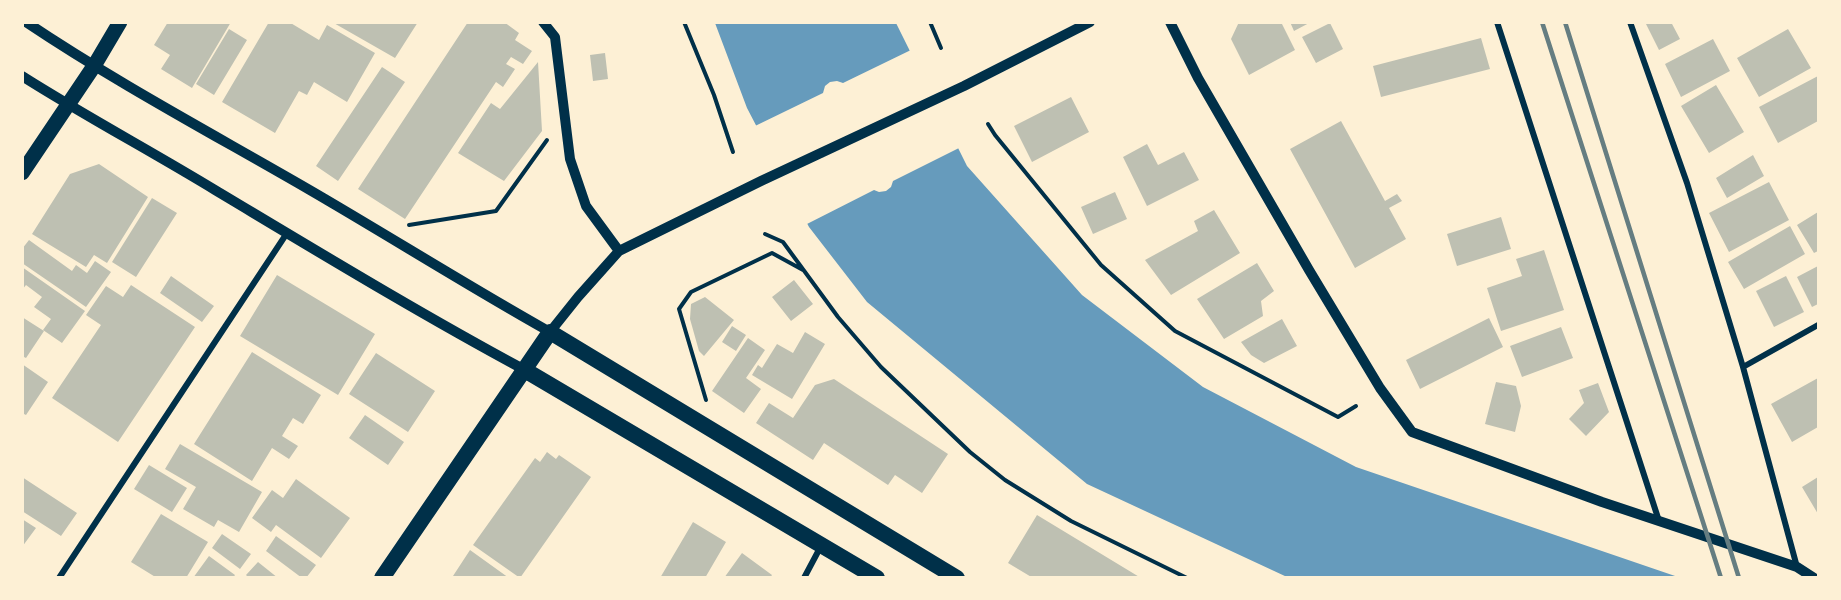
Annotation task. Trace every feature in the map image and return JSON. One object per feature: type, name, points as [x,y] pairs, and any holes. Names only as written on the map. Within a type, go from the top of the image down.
[{"type":"highway","points":[[382,578],[550,332],[957,578]]},
{"type":"highway","points":[[524,369],[877,578]]},
{"type":"main road","points":[[22,173],[94,66],[120,22]]},
{"type":"street","points":[[26,22],[94,66],[550,332],[619,251],[761,181],[964,86],[1090,22]]},
{"type":"street","points":[[543,22],[555,38],[570,159],[586,206],[619,251]]},
{"type":"street","points":[[1170,22],[1198,78],[1309,270],[1380,388],[1412,432],[1602,502],[1797,567],[1815,578]]},
{"type":"street","points":[[1497,22],[1659,520]]},
{"type":"street","points":[[1630,22],[1687,183],[1743,367],[1797,567]]},
{"type":"street","points":[[22,76],[454,332],[524,369]]},
{"type":"street","points":[[59,578],[287,232]]},
{"type":"street","points":[[1743,367],[1818,325]]},
{"type":"street","points":[[804,578],[822,545]]},
{"type":"path","points":[[684,22],[714,95],[733,152]]},
{"type":"path","points":[[930,22],[941,48]]},
{"type":"path","points":[[988,124],[1101,265],[1175,331],[1338,417],[1356,406]]},
{"type":"path","points":[[408,226],[496,211],[549,136]]},
{"type":"path","points":[[765,234],[783,242],[838,316],[881,366],[970,452],[1005,480],[1071,521],[1187,578]]},
{"type":"path","points":[[706,403],[679,309],[691,292],[772,253],[807,272]]},
{"type":"water","points":[[715,23],[896,23],[967,166],[1082,295],[1203,387],[1356,467],[1678,577],[1287,577],[1087,484],[867,302],[809,227],[747,108]]},
{"type":"pier","points":[[913,49],[961,147],[893,181],[891,187],[886,191],[874,190],[805,225],[753,127],[823,93],[825,86],[830,82],[843,83]]},
{"type":"building","points":[[168,22],[231,22],[192,88],[161,69],[170,55],[154,45]]},
{"type":"building","points":[[269,22],[289,22],[319,40],[327,25],[375,53],[347,102],[314,82],[307,95],[299,91],[275,133],[222,102]]},
{"type":"building","points":[[332,22],[418,22],[395,58]]},
{"type":"building","points":[[468,22],[504,22],[519,33],[515,40],[532,51],[523,64],[511,57],[506,64],[515,69],[503,87],[496,82],[405,219],[358,189]]},
{"type":"building","points":[[1239,22],[1281,22],[1295,50],[1249,75],[1231,39]]},
{"type":"building","points":[[1290,22],[1311,22],[1294,31]]},
{"type":"building","points":[[1645,22],[1671,22],[1680,39],[1659,50]]},
{"type":"building","points":[[1330,23],[1343,49],[1316,63],[1302,37]]},
{"type":"building","points":[[229,29],[247,40],[214,95],[196,84]]},
{"type":"building","points":[[1788,29],[1811,68],[1759,97],[1737,58]]},
{"type":"building","points":[[1481,38],[1490,69],[1381,97],[1373,66]]},
{"type":"building","points":[[1713,39],[1730,71],[1681,97],[1665,64]]},
{"type":"building","points":[[605,53],[608,79],[593,81],[590,55]]},
{"type":"building","points":[[538,62],[542,131],[504,181],[458,153],[491,103],[500,109]]},
{"type":"building","points":[[382,67],[405,82],[338,181],[316,166]]},
{"type":"building","points":[[1818,76],[1818,121],[1778,143],[1759,107]]},
{"type":"building","points":[[1716,85],[1744,132],[1709,153],[1681,106]]},
{"type":"building","points":[[1071,97],[1089,132],[1032,162],[1014,126]]},
{"type":"building","points":[[1341,121],[1385,201],[1397,194],[1402,201],[1389,208],[1406,239],[1355,268],[1290,149]]},
{"type":"building","points":[[1147,144],[1158,165],[1184,152],[1199,180],[1147,206],[1123,157]]},
{"type":"building","points":[[1753,155],[1764,176],[1727,198],[1716,178]]},
{"type":"building","points":[[99,164],[148,197],[107,263],[94,255],[86,267],[32,234],[70,174]]},
{"type":"building","points":[[1769,182],[1789,220],[1729,252],[1709,213]]},
{"type":"building","points":[[1115,192],[1127,219],[1093,234],[1081,207]]},
{"type":"building","points":[[152,198],[177,213],[136,277],[112,262]]},
{"type":"building","points":[[1214,210],[1240,253],[1171,295],[1145,260],[1198,231],[1194,221]]},
{"type":"building","points":[[1818,212],[1818,251],[1814,253],[1797,225]]},
{"type":"building","points":[[1501,217],[1511,249],[1457,266],[1447,234]]},
{"type":"building","points":[[1790,226],[1805,254],[1744,289],[1728,262]]},
{"type":"building","points":[[29,240],[72,271],[76,265],[87,273],[95,261],[111,272],[86,307],[22,263],[22,249]]},
{"type":"building","points":[[1544,250],[1564,310],[1501,331],[1487,288],[1522,276],[1516,259]]},
{"type":"building","points":[[1257,263],[1274,291],[1261,301],[1263,316],[1224,339],[1197,299]]},
{"type":"building","points":[[1818,266],[1818,304],[1812,307],[1797,277]]},
{"type":"building","points":[[22,267],[85,311],[62,343],[43,330],[51,319],[34,307],[42,297],[26,285],[22,290]]},
{"type":"building","points":[[277,275],[375,334],[338,395],[240,336]]},
{"type":"building","points":[[171,276],[214,306],[202,322],[160,293]]},
{"type":"building","points":[[1786,276],[1804,312],[1774,327],[1756,291]]},
{"type":"building","points":[[794,280],[813,304],[791,321],[772,297]]},
{"type":"building","points":[[131,285],[195,327],[118,442],[52,398],[101,325],[86,315],[106,286],[123,297]]},
{"type":"building","points":[[705,297],[734,320],[704,356],[699,351],[690,319],[691,304]]},
{"type":"building","points":[[22,317],[44,331],[26,358],[22,356]]},
{"type":"building","points":[[1489,318],[1503,347],[1420,389],[1406,360]]},
{"type":"building","points":[[1282,319],[1297,346],[1264,363],[1251,355],[1241,342]]},
{"type":"building","points":[[732,326],[746,335],[736,351],[722,342]]},
{"type":"building","points":[[1561,327],[1573,358],[1522,377],[1510,346]]},
{"type":"building","points":[[805,332],[825,344],[792,399],[752,375],[758,365],[762,368],[777,344],[793,353]]},
{"type":"building","points":[[748,338],[765,350],[746,378],[761,389],[744,413],[712,391]]},
{"type":"building","points":[[252,352],[321,395],[303,424],[293,418],[282,436],[298,446],[289,459],[272,448],[252,481],[194,444]]},
{"type":"building","points":[[376,353],[435,391],[408,432],[349,394]]},
{"type":"building","points":[[22,364],[48,382],[26,415],[22,413]]},
{"type":"building","points":[[1818,378],[1818,427],[1792,442],[1771,404]]},
{"type":"building","points":[[834,379],[948,454],[922,493],[895,475],[888,485],[824,443],[813,460],[756,423],[769,403],[793,418],[815,385]]},
{"type":"building","points":[[1496,382],[1516,386],[1521,406],[1515,432],[1485,424]]},
{"type":"building","points":[[1598,383],[1609,412],[1586,436],[1569,419],[1584,403],[1579,390]]},
{"type":"building","points":[[365,415],[404,442],[388,465],[349,438]]},
{"type":"building","points":[[180,444],[262,492],[239,532],[218,520],[214,527],[183,509],[196,487],[165,469]]},
{"type":"building","points":[[547,452],[556,459],[559,455],[591,477],[520,578],[473,545],[535,458],[540,462]]},
{"type":"building","points":[[149,465],[187,488],[172,512],[134,489]]},
{"type":"building","points":[[22,477],[77,513],[61,536],[22,511]]},
{"type":"building","points":[[1818,477],[1818,514],[1802,487]]},
{"type":"building","points":[[296,479],[350,518],[321,558],[276,525],[271,532],[252,518],[272,490],[283,498]]},
{"type":"building","points":[[161,514],[208,542],[186,578],[157,578],[131,562]]},
{"type":"building","points":[[1037,515],[1141,578],[1033,578],[1008,563]]},
{"type":"building","points":[[22,519],[36,528],[22,547]]},
{"type":"building","points":[[693,522],[726,542],[705,578],[660,578]]},
{"type":"building","points":[[222,534],[251,554],[240,569],[212,548]]},
{"type":"building","points":[[276,536],[316,565],[306,578],[302,578],[266,551]]},
{"type":"building","points":[[470,550],[509,578],[455,578],[453,576]]},
{"type":"building","points":[[742,553],[772,575],[770,578],[724,578]]},
{"type":"building","points":[[209,556],[235,575],[233,578],[193,578]]},
{"type":"building","points":[[258,562],[278,578],[249,578],[246,575]]},
{"type":"railway","points":[[1542,22],[1721,578]]},
{"type":"railway","points":[[1565,22],[1739,578]]}]
